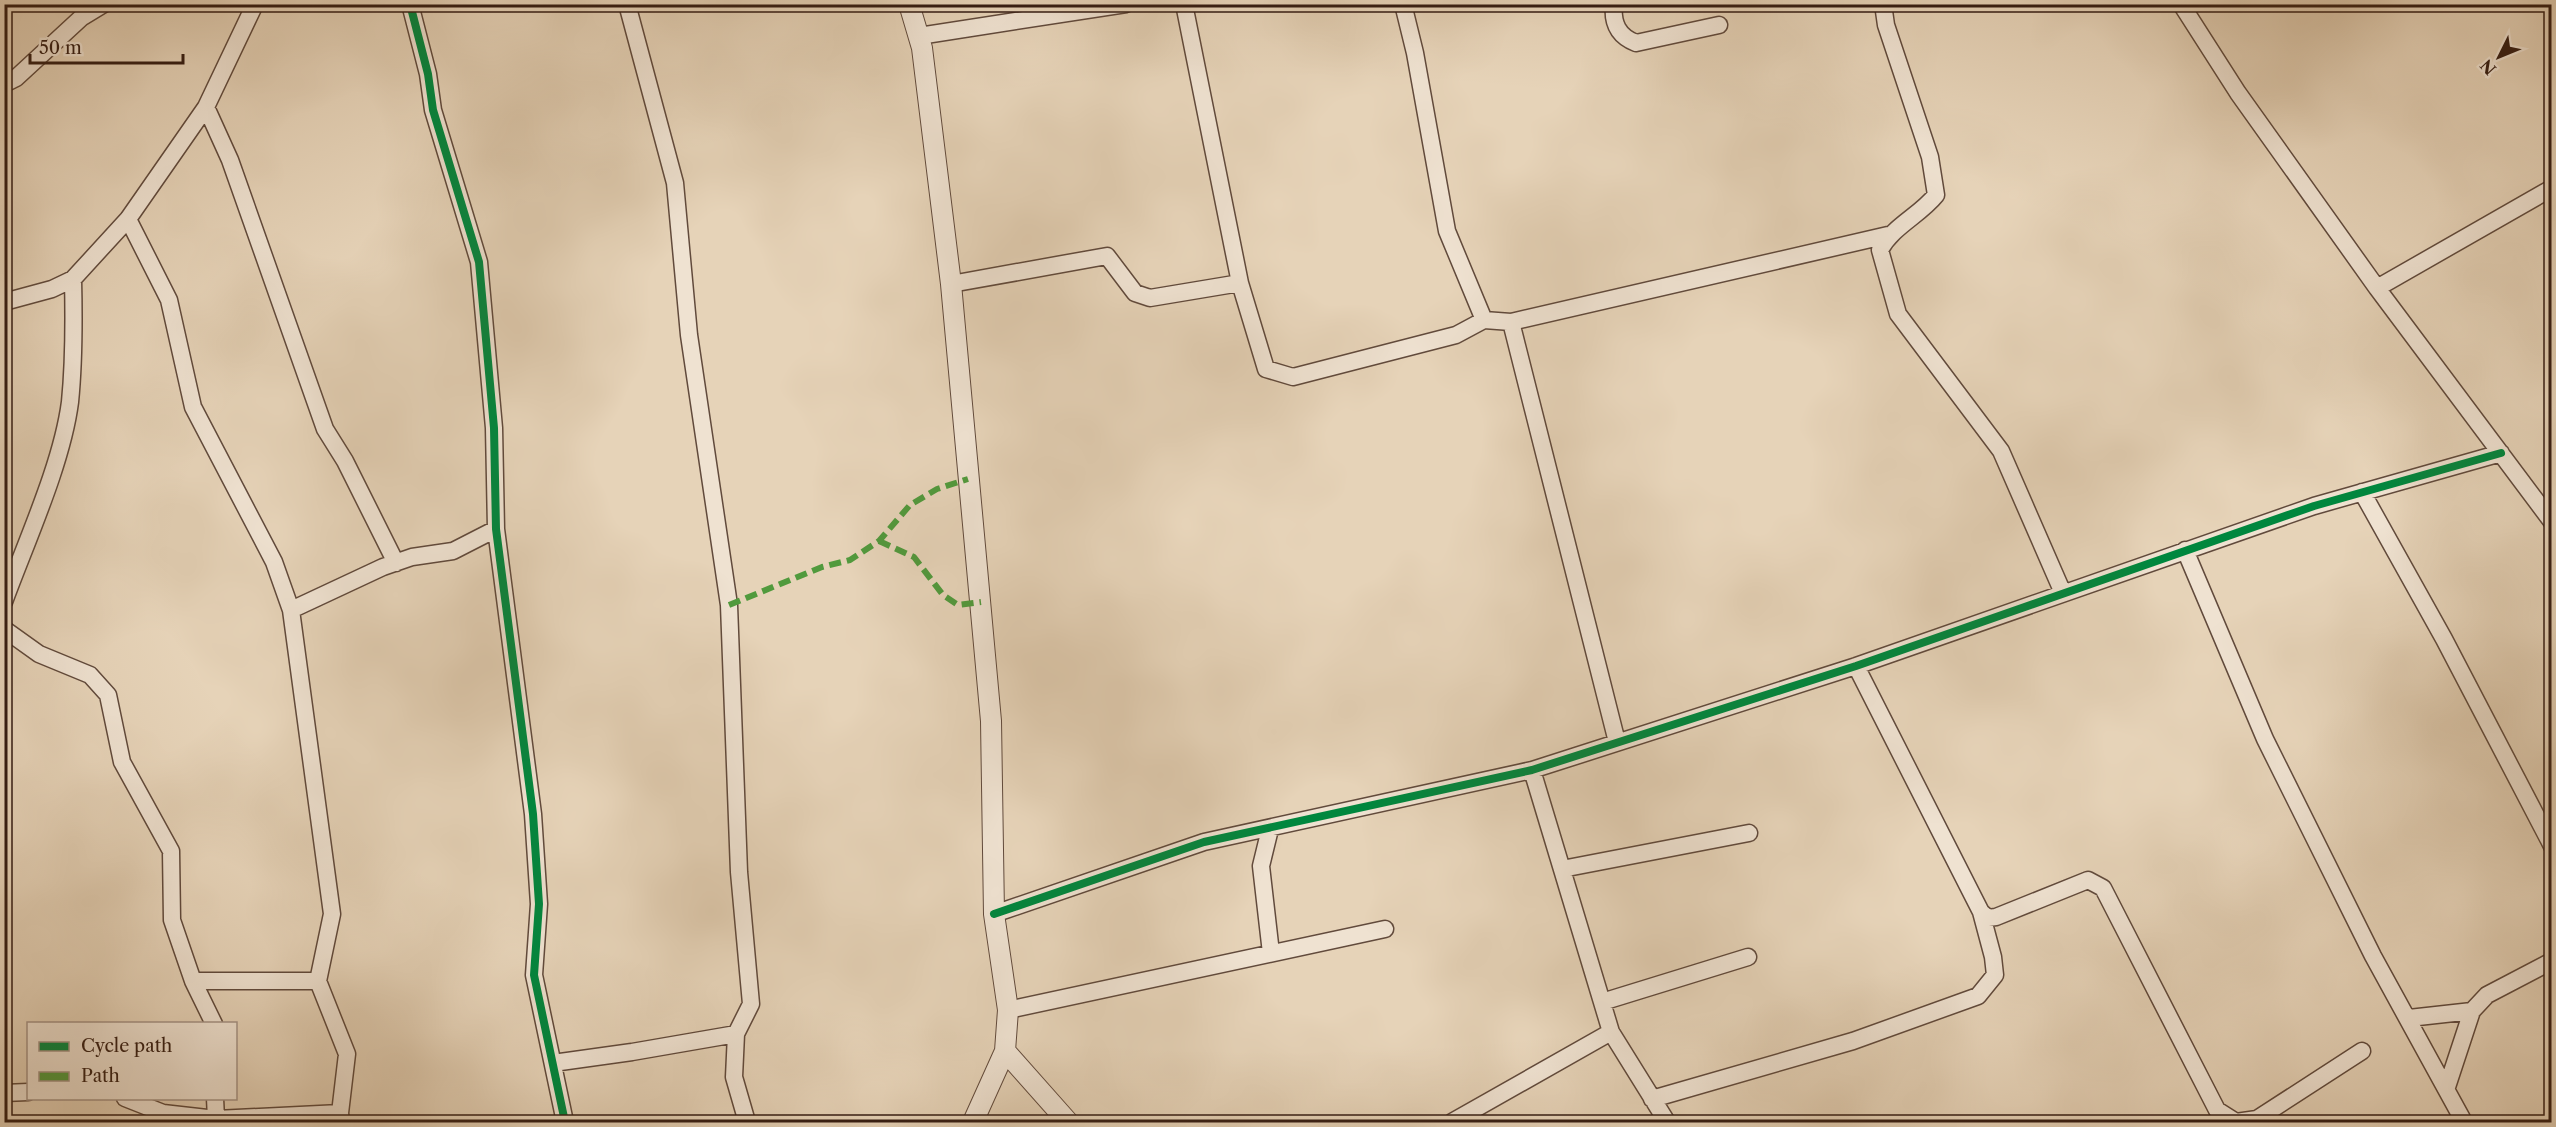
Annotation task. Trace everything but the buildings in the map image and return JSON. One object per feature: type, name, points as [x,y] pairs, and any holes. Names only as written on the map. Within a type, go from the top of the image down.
[{"type":"street","points":[[4,84],[16,78],[81,18],[104,4]]},
{"type":"street","points":[[4,302],[52,289],[73,279],[128,219],[206,107],[255,4]]},
{"type":"street","points":[[410,4],[428,74],[433,110],[479,262],[494,428],[496,529],[533,814],[540,904],[534,975],[565,1122]]},
{"type":"street","points":[[627,4],[675,183],[689,335],[729,605],[739,872],[751,1004],[736,1034],[734,1077],[747,1122]]},
{"type":"street","points":[[909,4],[919,36],[951,284],[991,721],[994,914],[1008,1010],[1005,1051],[973,1122]]},
{"type":"street","points":[[919,36],[1126,4]]},
{"type":"street","points":[[1184,4],[1240,283],[1266,369],[1293,377],[1456,335],[1484,320],[1511,322],[1888,235],[1924,210],[1936,195],[1930,157],[1886,25],[1883,4]]},
{"type":"street","points":[[1403,4],[1415,53],[1447,231],[1484,320]]},
{"type":"street","points":[[1614,4],[1613,19],[1616,27],[1629,40],[1636,43],[1719,25]]},
{"type":"street","points":[[2181,4],[2238,93],[2377,288],[2552,522]]},
{"type":"street","points":[[206,107],[230,160],[325,429],[345,461],[396,563]]},
{"type":"street","points":[[2377,288],[2552,188]]},
{"type":"street","points":[[128,219],[169,300],[193,407],[274,562],[291,610],[332,914],[318,981],[347,1054],[341,1118],[216,1119],[163,1113],[131,1100]]},
{"type":"street","points":[[1888,235],[1880,250],[1898,314],[1947,383],[2001,451],[2063,593]]},
{"type":"street","points":[[951,284],[1107,256],[1136,293],[1150,298],[1240,283]]},
{"type":"street","points":[[4,602],[58,452],[69,404],[74,330],[73,279]]},
{"type":"street","points":[[1511,322],[1617,742]]},
{"type":"street","points":[[994,914],[1204,842],[1532,770],[1856,666],[2185,550],[2362,492],[2501,453]]},
{"type":"street","points":[[2362,492],[2444,639],[2552,846]]},
{"type":"street","points":[[291,610],[396,563],[412,557],[453,551],[496,529]]},
{"type":"street","points":[[2185,550],[2265,739],[2373,956],[2447,1087],[2464,1122]]},
{"type":"street","points":[[4,629],[39,654],[90,675],[108,695],[122,762],[171,851],[172,920],[193,981],[214,1022]]},
{"type":"street","points":[[1652,1099],[1853,1041],[1978,996],[1995,975],[1994,957],[1981,912],[1856,666]]},
{"type":"street","points":[[1532,770],[1611,1032],[1667,1122]]},
{"type":"street","points":[[1270,829],[1261,866],[1271,953]]},
{"type":"street","points":[[1562,868],[1749,833]]},
{"type":"street","points":[[1981,912],[1988,918],[1996,917],[2088,880],[2103,888],[2217,1110],[2236,1122],[2257,1119],[2362,1051]]},
{"type":"street","points":[[1008,1010],[1385,929]]},
{"type":"street","points":[[1602,1002],[1748,957]]},
{"type":"street","points":[[2447,1087],[2472,1011],[2487,995],[2552,961]]},
{"type":"street","points":[[193,981],[318,981]]},
{"type":"street","points":[[2409,1018],[2472,1011]]},
{"type":"street","points":[[1452,1122],[1611,1032]]},
{"type":"street","points":[[554,1063],[736,1034]]},
{"type":"street","points":[[1005,1051],[1068,1122]]},
{"type":"street","points":[[4,1093],[27,1092]]},
{"type":"street","points":[[215,1100],[216,1119]]},
{"type":"marked path","points":[[729,605],[822,567],[850,560],[879,541],[910,505],[937,489],[968,479]]},
{"type":"marked path","points":[[879,541],[914,557],[943,595],[958,605],[981,602]]},
{"type":"cycle path","points":[[410,4],[428,74],[433,110],[479,262],[494,428],[496,529],[533,814],[539,904],[534,975],[565,1122]]},
{"type":"cycle path","points":[[994,914],[1204,842],[1532,770],[1856,666],[2314,506],[2501,453]]}]
